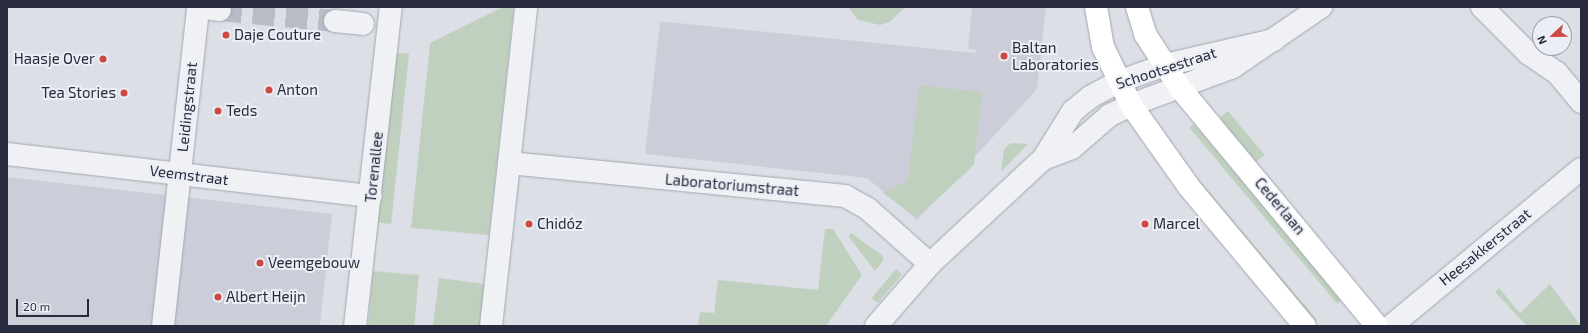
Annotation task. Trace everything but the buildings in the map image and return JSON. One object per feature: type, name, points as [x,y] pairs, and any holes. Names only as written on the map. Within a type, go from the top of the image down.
[{"type":"main road","points":[[1096,7],[1100,39],[1118,82],[1131,105],[1189,188],[1305,326]]},
{"type":"main road","name":"Cederlaan","points":[[1137,7],[1145,34],[1180,88],[1377,326]]},
{"type":"street","points":[[198,7],[220,10]]},
{"type":"street","name":"Leidingstraat","points":[[163,326],[198,7]]},
{"type":"street","name":"Torenallee","points":[[355,326],[371,196],[391,7]]},
{"type":"street","points":[[491,326],[526,7]]},
{"type":"street","name":"Schootsestraat","points":[[1043,159],[1072,148],[1110,116],[1131,105],[1216,76],[1274,40],[1320,7]]},
{"type":"street","points":[[1482,7],[1529,54],[1557,73],[1581,102]]},
{"type":"street","points":[[335,22],[363,24]]},
{"type":"street","name":"Schootsestraat","points":[[876,326],[930,264],[1043,159],[1073,111],[1118,82],[1165,65],[1274,40]]},
{"type":"street","name":"Veemstraat","points":[[7,154],[371,196]]},
{"type":"street","name":"Laboratoriumstraat","points":[[509,163],[845,196],[868,209],[930,264]]},
{"type":"street","name":"Heesakkerstraat","points":[[1391,326],[1581,169]]},
{"type":"shaded area","points":[[972,7],[1046,7],[1037,89],[917,220],[867,178],[645,154],[660,22],[647,20],[975,53],[976,50],[968,49]]},
{"type":"shaded area","points":[[7,177],[332,214],[320,324],[324,326],[7,326]]},
{"type":"green space","points":[[503,7],[514,7],[489,235],[411,228],[430,43]]},
{"type":"green space","points":[[848,7],[905,7],[890,22],[880,25],[858,20]]},
{"type":"green space","points":[[394,52],[409,54],[391,224],[376,222]]},
{"type":"green space","points":[[919,85],[982,92],[974,165],[917,218],[883,193],[908,181]]},
{"type":"green space","points":[[1228,111],[1265,155],[1256,162],[1220,118]]},
{"type":"green space","points":[[1194,124],[1342,300],[1337,304],[1189,128]]},
{"type":"green space","points":[[1011,143],[1028,144],[1001,172],[1004,149]]},
{"type":"green space","points":[[1198,179],[1317,320],[1311,324],[1194,183]]},
{"type":"green space","points":[[825,229],[833,229],[862,275],[826,326],[698,326],[700,312],[714,313],[718,280],[818,290]]},
{"type":"green space","points":[[851,233],[883,256],[883,261],[875,271],[849,237]]},
{"type":"green space","points":[[896,269],[902,274],[878,303],[872,298]]},
{"type":"green space","points":[[373,271],[419,275],[414,326],[368,326]]},
{"type":"green space","points":[[439,278],[485,284],[481,326],[433,326]]},
{"type":"green space","points":[[1550,284],[1581,326],[1527,326],[1495,292],[1499,288],[1520,313]]},
{"type":"tunnel","points":[[220,10],[335,21]]},
{"type":"place","name":"Daje Couture","points":[[226,35]]},
{"type":"place","name":"Baltan Laboratories","points":[[1004,56]]},
{"type":"place","name":"Haasje Over","points":[[103,59]]},
{"type":"place","name":"Anton","points":[[269,90]]},
{"type":"place","name":"Tea Stories","points":[[124,93]]},
{"type":"place","name":"Teds","points":[[218,111]]},
{"type":"place","name":"Chidóz","points":[[529,224]]},
{"type":"place","name":"Marcel","points":[[1145,224]]},
{"type":"place","name":"Veemgebouw","points":[[260,263]]},
{"type":"place","name":"Albert Heijn","points":[[218,297]]}]
